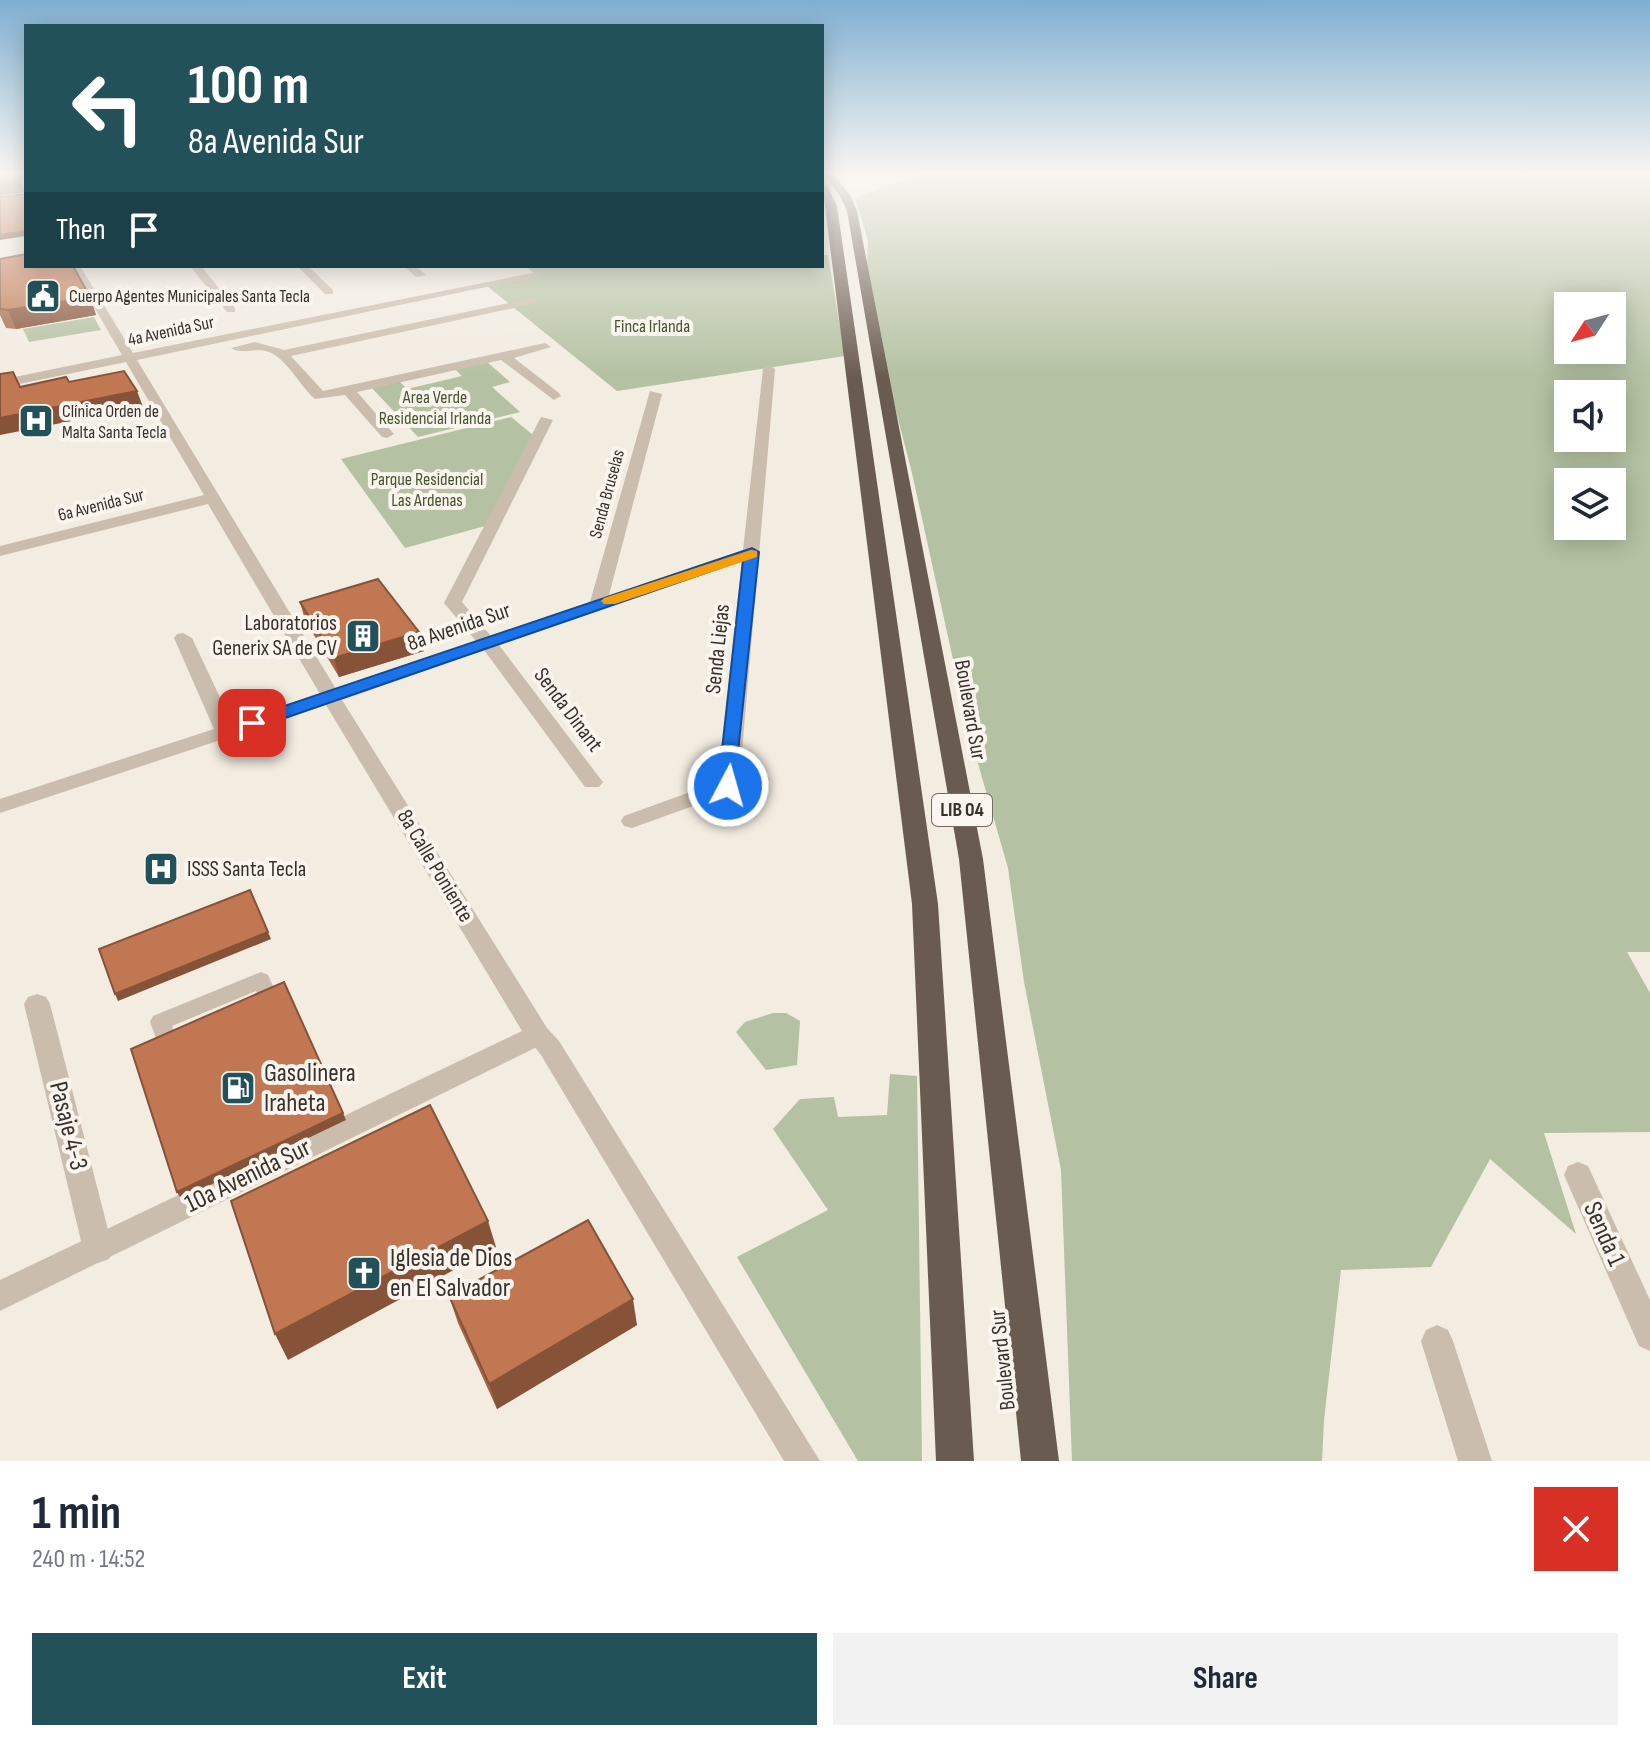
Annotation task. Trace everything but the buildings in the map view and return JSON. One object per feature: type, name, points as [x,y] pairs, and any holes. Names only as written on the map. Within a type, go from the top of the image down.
[{"type":"highway","name":"LIB 04","points":[[837,240],[925,904],[955,1461]]},
{"type":"highway","name":"Boulevard Sur","points":[[857,240],[971,859],[1040,1461]]},
{"type":"street","name":"8a Calle Poniente","points":[[76,268],[331,697],[803,1461]]},
{"type":"street","points":[[197,268],[231,310]]},
{"type":"street","points":[[304,268],[329,292]]},
{"type":"street","points":[[411,268],[420,275]]},
{"type":"street","name":"4a Avenida Sur","points":[[0,384],[135,363],[537,275]]},
{"type":"street","points":[[282,354],[533,301]]},
{"type":"street","points":[[135,363],[249,345],[272,346],[316,394],[327,396],[545,347]]},
{"type":"street","points":[[504,356],[554,396]]},
{"type":"street","name":"Senda Liejas","points":[[632,821],[728,786],[769,369]]},
{"type":"street","points":[[349,391],[387,434]]},
{"type":"street","name":"Senda Bruselas","points":[[598,605],[655,394]]},
{"type":"street","name":"Senda Dinant","points":[[546,420],[453,603],[488,643],[592,782]]},
{"type":"street","name":"6a Avenida Sur","points":[[0,551],[212,498]]},
{"type":"street","name":"8a Avenida Sur","points":[[0,806],[331,697],[752,552]]},
{"type":"street","points":[[183,638],[226,732]]},
{"type":"street","name":"Pasaje 4-3","points":[[37,1004],[98,1249]]},
{"type":"street","name":"10a Avenida Sur","points":[[0,1296],[98,1249],[216,1183],[325,1130],[538,1035]]},
{"type":"street","name":"Senda 1","points":[[1578,1175],[1650,1335]]},
{"type":"street","points":[[1437,1341],[1475,1461]]},
{"type":"lane","points":[[179,1078],[160,1022],[261,980],[283,1031]]},
{"type":"green space","points":[[868,240],[1650,240],[1650,952],[1627,952],[1650,993],[1650,1132],[1544,1133],[1576,1234],[1490,1159],[1431,1267],[1341,1270],[1322,1461],[1072,1461],[1061,1170],[1024,982],[1008,868],[969,732],[912,473],[888,380],[867,268]]},
{"type":"green space","name":"Finca Irlanda","points":[[824,255],[828,255],[845,356],[617,391],[487,286],[538,276],[528,268],[824,268]]},
{"type":"green space","points":[[94,317],[101,330],[29,342],[23,329]]},
{"type":"green space","name":"Area Verde Residencial Irlanda","points":[[487,362],[510,382],[492,387],[520,412],[418,437],[371,387],[399,381],[407,389],[462,376],[455,369]]},
{"type":"green space","name":"Parque Residencial Las Ardenas","points":[[511,417],[533,435],[496,523],[405,548],[341,459]]},
{"type":"green space","points":[[773,1013],[786,1013],[800,1021],[797,1065],[766,1070],[736,1032],[745,1022]]},
{"type":"green space","points":[[890,1074],[917,1076],[922,1461],[858,1461],[737,1257],[828,1210],[773,1129],[800,1099],[834,1097],[838,1117],[887,1115]]},
{"type":"slow traffic","points":[[609,601],[751,554]]},
{"type":"place","name":"Cuerpo Agentes Municipales Santa Tecla","points":[[43,296]]},
{"type":"place","name":"Clínica Orden de Malta Santa Tecla","points":[[36,421]]},
{"type":"place","name":"Laboratorios Generix SA de CV","points":[[363,636]]},
{"type":"place","name":"ISSS Santa Tecla","points":[[161,869]]},
{"type":"place","name":"Gasolinera Iraheta","points":[[238,1088]]},
{"type":"place","name":"Iglesia de Dios en El Salvador","points":[[364,1273]]},
{"type":"route","points":[[252,723],[752,552],[728,786]]}]
